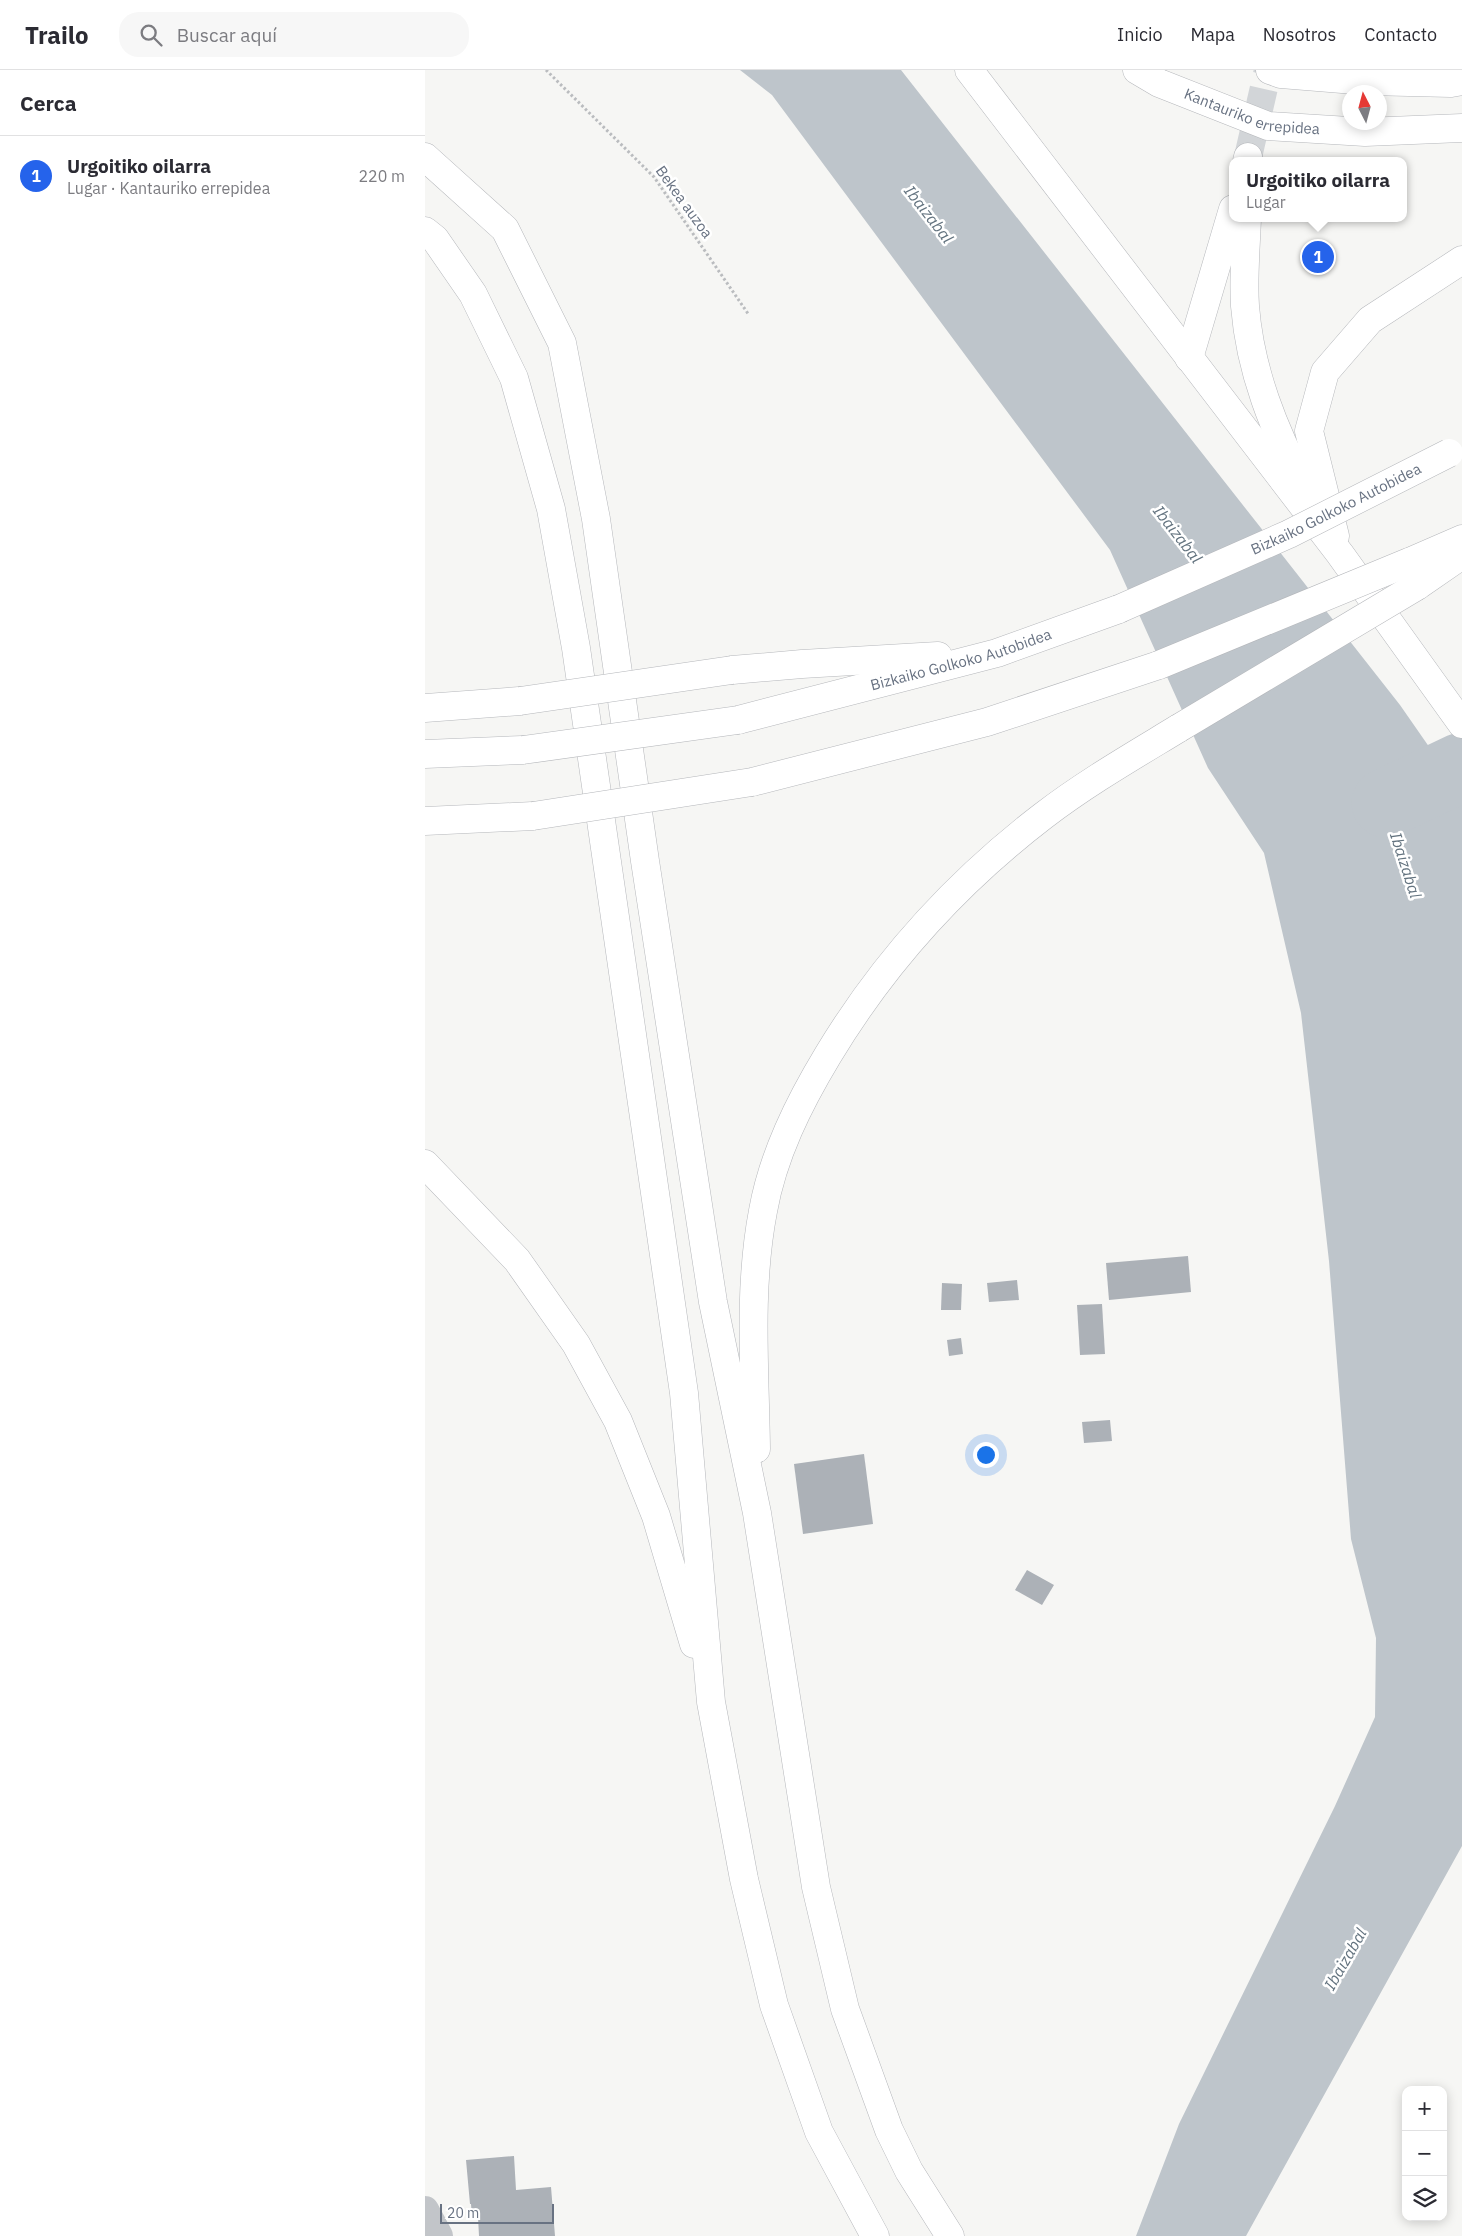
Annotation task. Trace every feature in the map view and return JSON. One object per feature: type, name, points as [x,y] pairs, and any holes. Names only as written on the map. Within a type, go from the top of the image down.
[{"type":"highway","points":[[969,70],[1340,554],[1458,719]]},
{"type":"highway","name":"Kantauriko errepidea","points":[[1137,70],[1159,83],[1267,126],[1365,132],[1462,128]]},
{"type":"highway","points":[[1270,70],[1281,74],[1367,81],[1451,83],[1462,81]]},
{"type":"highway","points":[[425,157],[505,229],[562,343],[596,519],[645,861],[713,1302],[757,1513],[816,1887],[845,2009],[889,2130],[909,2171],[950,2236]]},
{"type":"highway","points":[[1189,358],[1229,222]]},
{"type":"highway","points":[[1247,222],[1245,306],[1258,381],[1280,441],[1340,554]]},
{"type":"highway","points":[[425,231],[435,239],[473,294],[514,378],[551,509],[576,648],[684,1393],[711,1702],[744,1879],[774,2005],[819,2132],[875,2236]]},
{"type":"highway","points":[[1340,554],[1309,431],[1325,372],[1370,320],[1462,260]]},
{"type":"highway","name":"Bizkaiko Golkoko Autobidea","points":[[425,754],[523,750],[738,720],[997,653],[1119,609],[1289,534],[1455,450]]},
{"type":"highway","points":[[757,1513],[754,1300],[758,1242],[763,1209],[782,1145],[805,1093],[847,1022],[883,972],[924,924],[979,869],[1043,816],[1101,775],[1179,728],[1413,574],[1462,539]]},
{"type":"highway","points":[[425,821],[533,816],[752,782],[987,722],[1159,665],[1462,555]]},
{"type":"highway","points":[[425,708],[520,701],[732,670],[802,664],[997,653]]},
{"type":"highway","points":[[425,1164],[517,1260],[576,1344],[618,1421],[656,1516],[711,1702]]},
{"type":"street","points":[[425,2210],[439,2236]]},
{"type":"path","name":"Bekea auzoa","points":[[546,70],[654,177],[749,315]]},
{"type":"water","name":"Ibaizabal","points":[[740,70],[901,70],[1400,705],[1448,774],[1462,803],[1462,1846],[1246,2236],[1136,2236],[1179,2124],[1335,1806],[1375,1717],[1376,1638],[1351,1539],[1329,1261],[1301,1013],[1264,853],[1208,768],[1110,550],[772,95]]},
{"type":"building","points":[[1188,1256],[1191,1292],[1109,1300],[1106,1263]]},
{"type":"building","points":[[1017,1280],[1019,1300],[989,1302],[987,1283]]},
{"type":"building","points":[[942,1283],[962,1284],[961,1310],[941,1310]]},
{"type":"building","points":[[1102,1304],[1105,1354],[1080,1355],[1077,1305]]},
{"type":"building","points":[[961,1338],[963,1354],[949,1356],[947,1340]]},
{"type":"building","points":[[1110,1420],[1112,1441],[1084,1443],[1082,1422]]},
{"type":"building","points":[[864,1454],[873,1524],[803,1534],[794,1464]]},
{"type":"building","points":[[1027,1570],[1054,1585],[1042,1605],[1015,1590]]},
{"type":"building","points":[[514,2156],[516,2190],[551,2187],[555,2236],[479,2236],[478,2217],[472,2217],[466,2160]]},
{"type":"waterway","points":[[1386,803],[1462,767]]},
{"type":"tunnel","points":[[1248,157],[1268,70]]},
{"type":"place","name":"Urgoitiko oilarra","points":[[1318,257]]}]
